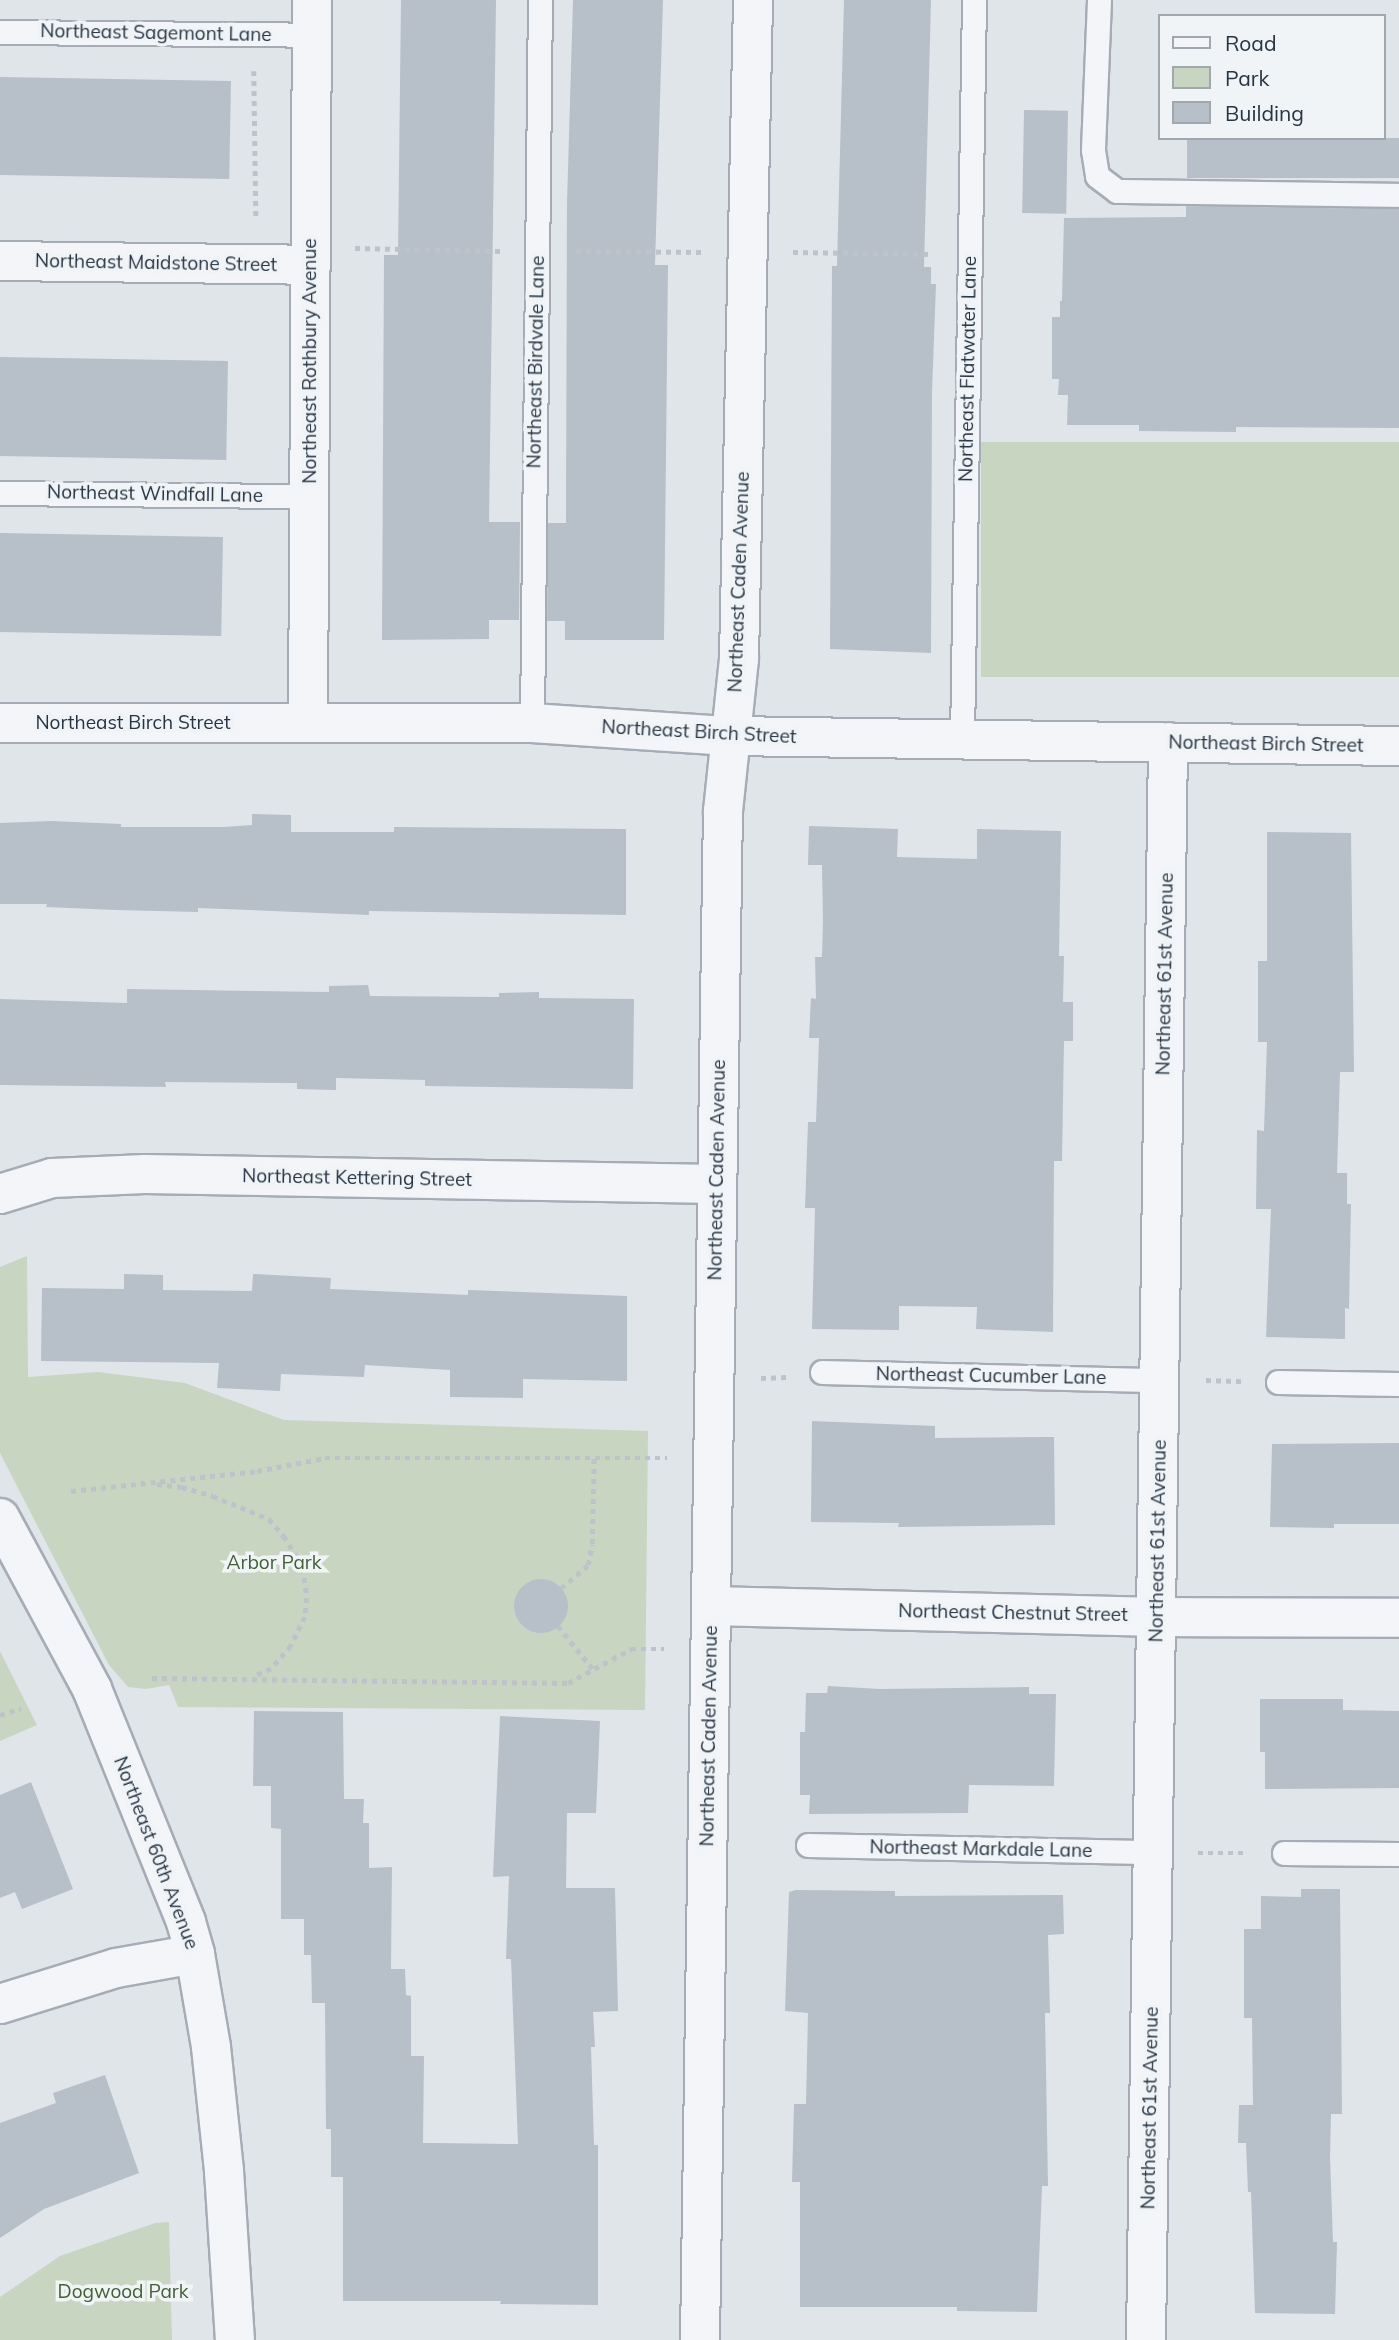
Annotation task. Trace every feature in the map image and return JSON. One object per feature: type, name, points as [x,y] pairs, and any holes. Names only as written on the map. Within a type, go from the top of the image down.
[{"type":"street","name":"Northeast Caden Avenue","points":[[700,2340],[723,811],[739,659],[753,0]]},
{"type":"street","name":"Northeast Rothbury Avenue","points":[[308,722],[312,17]]},
{"type":"street","name":"Northeast Maidstone Street","points":[[0,261],[311,265]]},
{"type":"street","name":"Northeast Birch Street","points":[[0,723],[532,723],[730,736],[1399,746]]},
{"type":"street","name":"Northeast 61st Avenue","points":[[1146,2340],[1155,1852],[1168,742]]},
{"type":"street","name":"Northeast Kettering Street","points":[[0,1194],[52,1178],[145,1174],[717,1184]]},
{"type":"street","name":"Northeast 60th Avenue","points":[[0,1518],[92,1689],[160,1853],[195,1954],[214,2074],[235,2340]]},
{"type":"street","name":"Northeast Chestnut Street","points":[[712,1606],[1158,1617],[1399,1618]]},
{"type":"street","points":[[0,2004],[116,1969],[195,1954]]},
{"type":"lane","name":"Northeast Birdvale Lane","points":[[532,723],[540,0]]},
{"type":"lane","name":"Northeast Flatwater Lane","points":[[962,738],[974,0]]},
{"type":"lane","points":[[1099,0],[1093,150],[1097,176],[1117,191],[1399,195]]},
{"type":"lane","name":"Northeast Sagemont Lane","points":[[0,32],[255,34],[312,17]]},
{"type":"lane","name":"Northeast Windfall Lane","points":[[0,493],[309,496]]},
{"type":"lane","name":"Northeast Cucumber Lane","points":[[822,1372],[1159,1380]]},
{"type":"lane","points":[[1278,1382],[1399,1384]]},
{"type":"lane","name":"Northeast Markdale Lane","points":[[808,1845],[1155,1852]]},
{"type":"lane","points":[[1284,1853],[1399,1854]]},
{"type":"path","points":[[248,225],[255,223],[256,216],[253,199],[255,34]]},
{"type":"path","points":[[351,248],[970,255]]},
{"type":"path","points":[[714,1377],[800,1377],[822,1372]]},
{"type":"path","points":[[1159,1380],[1278,1382]]},
{"type":"path","points":[[71,1491],[257,1471],[325,1458],[594,1457],[713,1460]]},
{"type":"path","points":[[561,1588],[588,1565],[592,1544],[594,1457]]},
{"type":"path","points":[[146,1483],[182,1487],[203,1493],[269,1519],[293,1549],[303,1568],[307,1598],[305,1617],[291,1646],[271,1669],[251,1678]]},
{"type":"path","points":[[558,1626],[593,1669]]},
{"type":"path","points":[[152,1678],[568,1683],[631,1649],[710,1649]]},
{"type":"path","points":[[0,1715],[21,1708]]},
{"type":"path","points":[[1155,1852],[1284,1853]]},
{"type":"green space","points":[[981,442],[1399,442],[1399,677],[981,677]]},
{"type":"green space","name":"Arbor Park","points":[[27,1256],[28,1377],[98,1372],[185,1383],[284,1420],[648,1431],[645,1710],[178,1707],[169,1685],[146,1689],[128,1687],[109,1665],[0,1453],[0,1267]]},
{"type":"green space","points":[[0,1651],[37,1725],[0,1741]]},
{"type":"green space","name":"Dogwood Park","points":[[169,2222],[172,2340],[0,2340],[0,2297],[60,2256],[155,2223]]},
{"type":"building","points":[[401,0],[496,0],[489,522],[520,522],[519,620],[489,620],[489,639],[382,640],[384,255],[398,255]]},
{"type":"building","points":[[573,0],[663,0],[655,265],[668,265],[664,640],[565,640],[565,621],[547,621],[548,523],[566,523],[567,203]]},
{"type":"building","points":[[844,0],[931,0],[924,267],[931,267],[931,284],[936,284],[932,392],[931,653],[830,649],[832,266],[837,266]]},
{"type":"building","points":[[0,77],[231,81],[229,179],[0,175]]},
{"type":"building","points":[[1024,110],[1068,111],[1066,214],[1022,213]]},
{"type":"building","points":[[1399,138],[1399,178],[1187,178],[1187,140]]},
{"type":"building","points":[[1186,206],[1399,209],[1399,428],[1236,427],[1236,432],[1139,431],[1139,425],[1067,425],[1068,395],[1058,395],[1059,379],[1052,379],[1052,317],[1060,317],[1062,301],[1064,218],[1186,217]]},
{"type":"building","points":[[0,357],[228,361],[226,460],[0,456]]},
{"type":"building","points":[[0,533],[223,537],[221,636],[0,632]]},
{"type":"building","points":[[252,814],[291,815],[291,832],[394,832],[394,827],[626,829],[626,915],[369,911],[369,915],[198,908],[198,912],[0,904],[0,823],[51,821],[121,824],[121,827],[224,827],[252,825]]},
{"type":"building","points":[[809,826],[898,829],[897,857],[977,859],[977,829],[1061,831],[1059,956],[1064,956],[1063,1002],[1073,1002],[1073,1041],[1064,1041],[1062,1161],[1054,1161],[1053,1332],[976,1329],[977,1307],[899,1306],[899,1330],[812,1329],[815,1208],[805,1208],[808,1122],[816,1122],[819,1038],[809,1038],[811,998],[816,999],[815,957],[822,957],[823,921],[822,865],[808,865]]},
{"type":"building","points":[[1267,832],[1351,833],[1354,1072],[1340,1072],[1337,1173],[1347,1173],[1347,1204],[1351,1204],[1349,1309],[1345,1308],[1345,1339],[1266,1337],[1271,1209],[1256,1209],[1257,1130],[1264,1131],[1267,1042],[1258,1042],[1258,961],[1267,961]]},
{"type":"building","points":[[368,985],[370,996],[499,997],[499,993],[539,992],[539,998],[634,999],[633,1089],[425,1086],[425,1080],[336,1078],[336,1090],[297,1089],[297,1083],[165,1082],[166,1087],[0,1085],[0,999],[127,1003],[127,989],[329,992],[329,986]]},
{"type":"building","points":[[124,1274],[163,1275],[163,1290],[252,1291],[253,1274],[331,1278],[330,1289],[468,1295],[468,1290],[627,1296],[627,1381],[523,1379],[523,1398],[450,1397],[450,1370],[365,1365],[364,1377],[281,1374],[280,1391],[217,1388],[219,1363],[41,1361],[42,1288],[124,1289]]},
{"type":"building","points":[[812,1421],[935,1426],[935,1438],[1054,1437],[1055,1525],[898,1527],[899,1523],[811,1522]]},
{"type":"building","points":[[1399,1443],[1399,1524],[1334,1524],[1334,1528],[1270,1527],[1272,1444]]},
{"type":"building","points":[[541,1579],[560,1587],[568,1606],[560,1625],[541,1633],[522,1625],[514,1606],[522,1587]]},
{"type":"building","points":[[828,1686],[880,1689],[1029,1687],[1029,1694],[1056,1694],[1054,1786],[969,1785],[968,1813],[809,1814],[810,1795],[800,1795],[800,1732],[805,1732],[806,1693],[827,1693]]},
{"type":"building","points":[[1260,1699],[1343,1699],[1343,1710],[1399,1711],[1399,1788],[1265,1789],[1265,1752],[1260,1752]]},
{"type":"building","points":[[254,1711],[343,1712],[344,1799],[364,1799],[363,1823],[369,1823],[369,1868],[392,1867],[391,1969],[405,1969],[406,1995],[411,1996],[411,2056],[424,2056],[423,2143],[518,2144],[511,1959],[506,1959],[509,1876],[493,1877],[500,1716],[600,1721],[596,1813],[567,1813],[566,1888],[615,1888],[618,2011],[593,2012],[595,2047],[591,2047],[594,2145],[598,2145],[598,2305],[500,2304],[501,2301],[343,2301],[343,2177],[331,2177],[331,2129],[326,2129],[325,2003],[312,2003],[311,1955],[304,1955],[304,1919],[281,1919],[281,1829],[271,1828],[271,1786],[253,1786]]},
{"type":"building","points":[[31,1782],[73,1889],[22,1909],[15,1892],[0,1898],[0,1795]]},
{"type":"building","points":[[1301,1889],[1340,1889],[1342,2114],[1331,2114],[1330,2157],[1333,2242],[1337,2242],[1335,2314],[1255,2313],[1251,2192],[1248,2192],[1246,2143],[1238,2143],[1239,2105],[1253,2105],[1252,2018],[1244,2018],[1244,1929],[1261,1929],[1261,1896],[1301,1897]]},
{"type":"building","points":[[895,1891],[895,1896],[1063,1895],[1064,1934],[1048,1935],[1050,2013],[1045,2013],[1048,2186],[1042,2186],[1037,2312],[957,2311],[957,2307],[800,2307],[800,2182],[792,2182],[794,2104],[806,2104],[808,2013],[785,2011],[789,1892]]},
{"type":"building","points":[[105,2075],[139,2173],[44,2209],[0,2238],[0,2123],[56,2103],[53,2093]]}]
